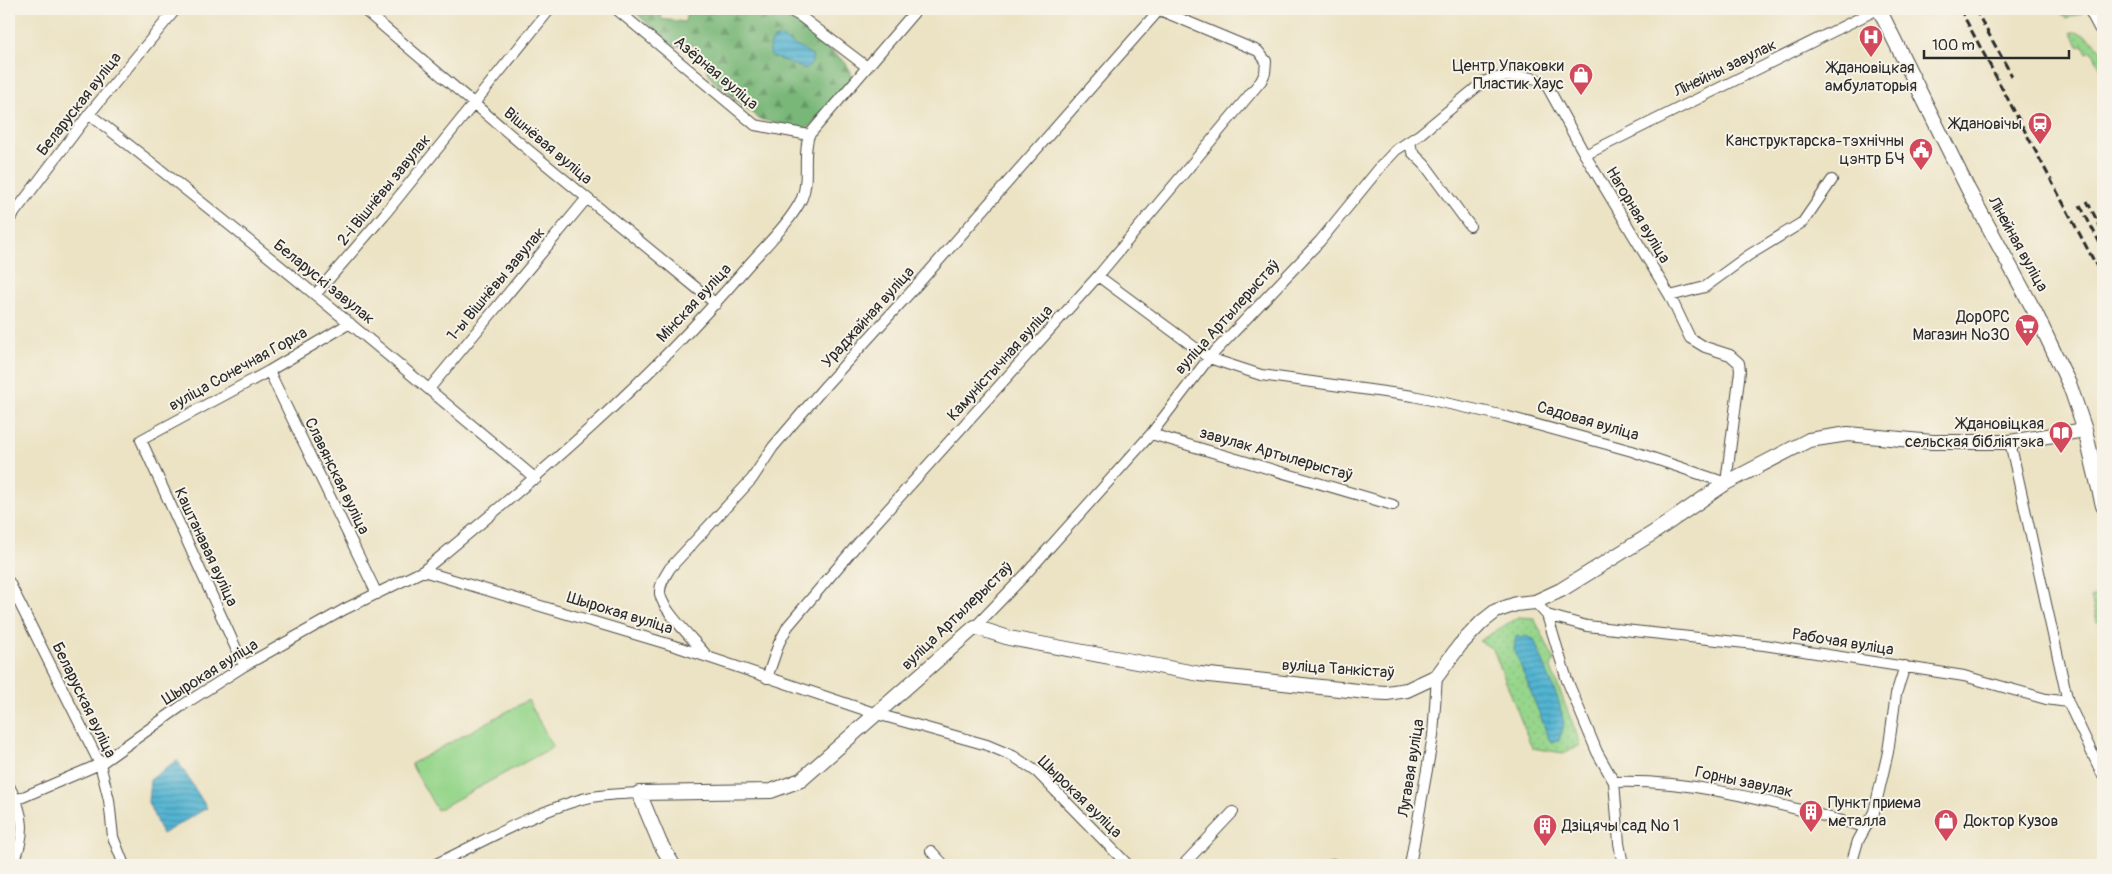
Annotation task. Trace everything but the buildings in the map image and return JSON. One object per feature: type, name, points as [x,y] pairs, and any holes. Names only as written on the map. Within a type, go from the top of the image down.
[{"type":"highway","points":[[2094,9],[2103,26]]},
{"type":"street","name":"Беларуская вуліца","points":[[9,220],[89,114],[176,9]]},
{"type":"street","name":"Вішнёвая вуліца","points":[[363,9],[716,304]]},
{"type":"street","points":[[474,102],[550,9]]},
{"type":"street","name":"Азёрная вуліца","points":[[616,9],[755,125],[809,135]]},
{"type":"street","points":[[787,9],[800,16],[867,67]]},
{"type":"street","points":[[809,135],[917,9]]},
{"type":"street","name":"Камуністычная вуліца","points":[[767,678],[778,643],[788,626],[867,533],[1098,276],[1265,73],[1266,61],[1258,51],[1158,9]]},
{"type":"street","name":"Ураджайная вуліца","points":[[706,655],[665,605],[660,594],[662,582],[670,568],[752,478],[773,447],[826,385],[919,283],[1158,9]]},
{"type":"street","name":"Лінейны завулак","points":[[1585,155],[1879,9]]},
{"type":"street","name":"Лінейная вуліца","points":[[1879,9],[1968,189],[2035,312],[2070,386],[2085,430],[2103,506]]},
{"type":"street","name":"Нагорная вуліца","points":[[1419,135],[1483,82],[1492,78],[1537,78],[1546,84],[1556,98],[1585,155],[1670,296],[1690,338],[1705,347],[1730,355],[1740,366],[1726,483]]},
{"type":"street","name":"2-і Вішнёвы завулак","points":[[316,295],[384,215],[474,102]]},
{"type":"street","name":"Беларускі завулак","points":[[89,114],[316,295],[536,479]]},
{"type":"street","name":"Мінская вуліца","points":[[424,570],[536,479],[630,393],[716,304],[797,208],[805,188],[806,145],[809,135]]},
{"type":"street","name":"вуліца Артылерыстаў","points":[[434,865],[524,822],[582,799],[606,794],[771,791],[801,780],[976,627],[1151,434],[1209,358],[1320,241],[1382,164],[1419,135]]},
{"type":"street","points":[[1410,141],[1412,152],[1425,165],[1470,226]]},
{"type":"street","points":[[1670,296],[1705,287],[1749,255],[1803,222],[1832,180]]},
{"type":"street","name":"1-ы Вішнёвы завулак","points":[[429,389],[587,198]]},
{"type":"street","name":"Садовая вуліца","points":[[1098,276],[1209,358],[1262,375],[1413,396],[1505,416],[1632,451],[1726,483]]},
{"type":"street","name":"вуліца Сонечная Горка","points":[[141,440],[269,371],[350,323]]},
{"type":"street","name":"Славянская вуліца","points":[[269,371],[377,594]]},
{"type":"street","points":[[1726,483],[1809,440],[1828,436],[1848,434],[1932,442],[2010,442],[2085,430]]},
{"type":"street","name":"завулак Артылерыстаў","points":[[1151,434],[1393,504]]},
{"type":"street","name":"Каштанавая вуліца","points":[[141,440],[244,666]]},
{"type":"street","points":[[2010,442],[2068,702],[2103,776]]},
{"type":"street","name":"вуліца Танкістаў","points":[[976,627],[1009,638],[1200,674],[1387,693],[1407,690],[1437,676],[1460,644],[1496,611],[1516,604],[1535,602],[1561,590],[1652,533],[1726,483]]},
{"type":"street","name":"Шырокая вуліца","points":[[13,800],[100,764],[184,705],[244,666],[345,609],[424,570],[706,655],[767,678],[877,714],[987,745],[1013,756],[1037,772],[1128,865]]},
{"type":"street","name":"Беларуская вуліца","points":[[9,582],[100,764],[109,800],[113,836],[124,865]]},
{"type":"street","name":"Рабочая вуліца","points":[[1535,602],[1547,614],[1587,626],[1764,645],[1905,666],[1964,676],[2068,702]]},
{"type":"street","points":[[1547,614],[1567,680],[1597,752],[1614,782],[1619,843],[1623,865]]},
{"type":"street","points":[[1851,865],[1858,841],[1874,812],[1888,752],[1896,694],[1905,666]]},
{"type":"street","name":"Лугавая вуліца","points":[[1410,865],[1433,736],[1437,676]]},
{"type":"street","name":"Горны завулак","points":[[1614,782],[1647,781],[1760,798],[1866,827]]},
{"type":"street","points":[[9,786],[23,827],[20,850],[13,865]]},
{"type":"street","points":[[640,793],[660,843],[673,865]]},
{"type":"street","points":[[1183,865],[1234,812]]},
{"type":"street","points":[[931,851],[944,865]]},
{"type":"green space","points":[[631,9],[661,9],[661,19],[685,22],[687,9],[769,9],[795,22],[846,63],[851,72],[852,79],[811,126],[803,129],[759,119],[712,80],[698,49],[689,44],[675,47]]},
{"type":"green space","points":[[2064,9],[2082,9],[2082,13],[2066,19],[2061,12],[2065,11]]},
{"type":"green space","points":[[2071,32],[2086,36],[2099,47],[2103,57],[2103,73],[2092,51],[2087,53],[2083,45],[2079,47]]},
{"type":"green space","points":[[2103,594],[2103,621],[2097,622],[2091,597]]},
{"type":"green space","points":[[1518,617],[1534,618],[1554,659],[1551,668],[1581,745],[1563,753],[1532,748],[1493,649],[1479,641]]},
{"type":"green space","points":[[528,700],[553,747],[437,810],[411,764]]},
{"type":"water","points":[[780,37],[812,55],[811,65],[805,69],[771,56],[769,47],[774,39]]},
{"type":"water","points":[[1516,636],[1534,639],[1559,702],[1564,724],[1559,741],[1550,741],[1514,649]]},
{"type":"water","points":[[177,760],[207,808],[162,834],[148,802],[150,780]]},
{"type":"railway","points":[[1960,9],[2103,278]]},
{"type":"railway","points":[[1975,9],[2012,76]]},
{"type":"railway","points":[[2087,201],[2103,232]]},
{"type":"railway","points":[[2080,205],[2103,249]]},
{"type":"place","name":"Ждановіцкая амбулаторыя","points":[[1871,58]]},
{"type":"place","name":"Центр Упаковки Пластик Хаус","points":[[1581,96]]},
{"type":"place","name":"Ждановічы","points":[[2040,145]]},
{"type":"place","name":"Канструктарска-тэхнічны цэнтр БЧ","points":[[1921,171]]},
{"type":"place","name":"ДорОРС Магазин №30","points":[[2027,347]]},
{"type":"place","name":"Ждановіцкая сельская бібліятэка","points":[[2061,454]]},
{"type":"place","name":"Пункт приема металла","points":[[1811,833]]},
{"type":"place","name":"Доктор Кузов","points":[[1946,842]]},
{"type":"place","name":"Дзіцячы сад № 1","points":[[1545,847]]}]
